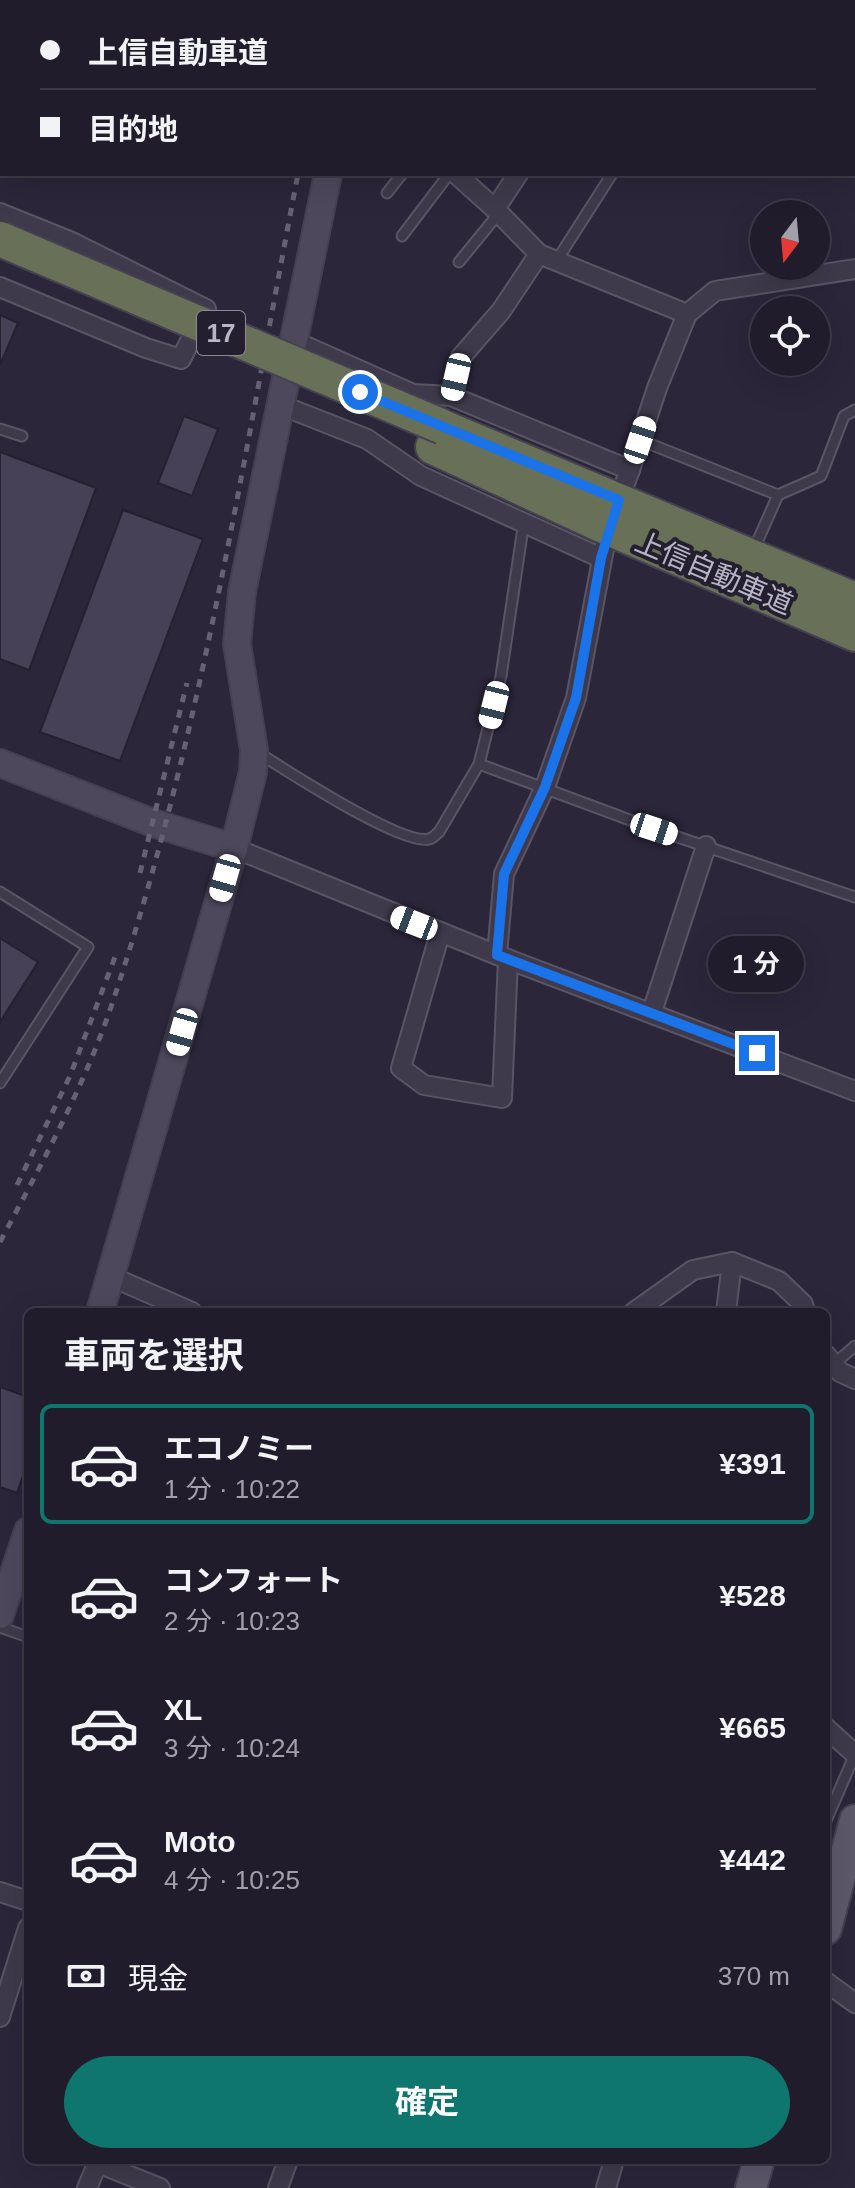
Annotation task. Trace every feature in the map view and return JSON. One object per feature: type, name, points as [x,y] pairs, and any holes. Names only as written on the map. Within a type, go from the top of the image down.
[{"type":"highway","name":"上信自動車道","points":[[0,239],[442,423],[614,514],[855,634]]},
{"type":"highway","name":"上信自動車道","points":[[0,264],[442,423]]},
{"type":"highway","name":"上信自動車道","points":[[614,514],[751,556],[855,600]]},
{"type":"main road","points":[[830,1914],[855,1820]]},
{"type":"main road","points":[[751,2188],[758,2164]]},
{"type":"street","points":[[101,1308],[234,848],[253,772],[254,750],[237,644],[242,592],[278,404],[328,176]]},
{"type":"street","points":[[458,176],[548,257],[687,314]]},
{"type":"street","points":[[497,211],[517,176]]},
{"type":"street","points":[[0,213],[72,242],[206,309],[181,359],[146,348],[0,287]]},
{"type":"street","points":[[292,340],[413,394],[442,423],[461,357],[548,257]]},
{"type":"street","points":[[440,933],[401,1068],[424,1085],[502,1098],[504,874],[545,787],[576,698],[614,514],[687,314],[715,291],[855,269]]},
{"type":"street","points":[[278,404],[367,439],[421,476],[524,521],[614,514]]},
{"type":"street","points":[[0,763],[153,823],[234,848],[440,933],[855,1091]]},
{"type":"street","points":[[652,1012],[706,846]]},
{"type":"street","points":[[640,1308],[693,1270],[732,1262],[779,1281],[804,1308]]},
{"type":"street","points":[[726,1308],[732,1262]]},
{"type":"street","points":[[112,1277],[183,1308]]},
{"type":"street","points":[[830,1359],[840,1372],[855,1379]]},
{"type":"street","points":[[0,1615],[24,1543]]},
{"type":"street","points":[[830,1732],[855,1754]]},
{"type":"street","points":[[0,1892],[24,1896]]},
{"type":"street","points":[[0,2017],[24,1941]]},
{"type":"street","points":[[830,1985],[855,2003]]},
{"type":"street","points":[[87,2188],[97,2164]]},
{"type":"street","points":[[105,2164],[160,2188]]},
{"type":"street","points":[[278,2188],[287,2164]]},
{"type":"street","points":[[606,2188],[613,2164]]},
{"type":"lane","points":[[387,193],[400,176]]},
{"type":"lane","points":[[402,236],[447,176]]},
{"type":"lane","points":[[548,257],[610,176]]},
{"type":"lane","points":[[459,262],[497,211]]},
{"type":"lane","points":[[751,556],[778,495],[821,476],[844,416],[855,410]]},
{"type":"lane","points":[[0,429],[22,436]]},
{"type":"lane","points":[[640,440],[778,495]]},
{"type":"lane","points":[[254,750],[327,797],[413,838],[429,839],[439,832],[479,764],[501,676],[524,521]]},
{"type":"lane","points":[[479,764],[855,897]]},
{"type":"lane","points":[[0,892],[88,947],[0,1083]]},
{"type":"lane","points":[[830,1359],[855,1346]]},
{"type":"lane","points":[[0,1627],[24,1636]]},
{"type":"lane","points":[[830,1812],[855,1754]]},
{"type":"building","points":[[0,315],[18,323],[0,365]]},
{"type":"building","points":[[184,416],[218,429],[192,496],[158,483]]},
{"type":"building","points":[[0,452],[96,488],[29,670],[0,659]]},
{"type":"building","points":[[123,510],[203,539],[120,761],[40,732]]},
{"type":"building","points":[[0,938],[38,962],[0,1022]]},
{"type":"building","points":[[0,1387],[24,1396],[24,1473],[17,1493],[0,1487]]},
{"type":"railway","points":[[0,1242],[88,1067],[111,1007],[143,905],[196,698],[298,176]]},
{"type":"railway","points":[[140,873],[187,683]]},
{"type":"railway","points":[[17,1185],[70,1076],[115,957]]},
{"type":"route","points":[[360,392],[619,500],[601,558],[590,636],[576,698],[545,787],[504,874],[497,955],[757,1053]]}]
